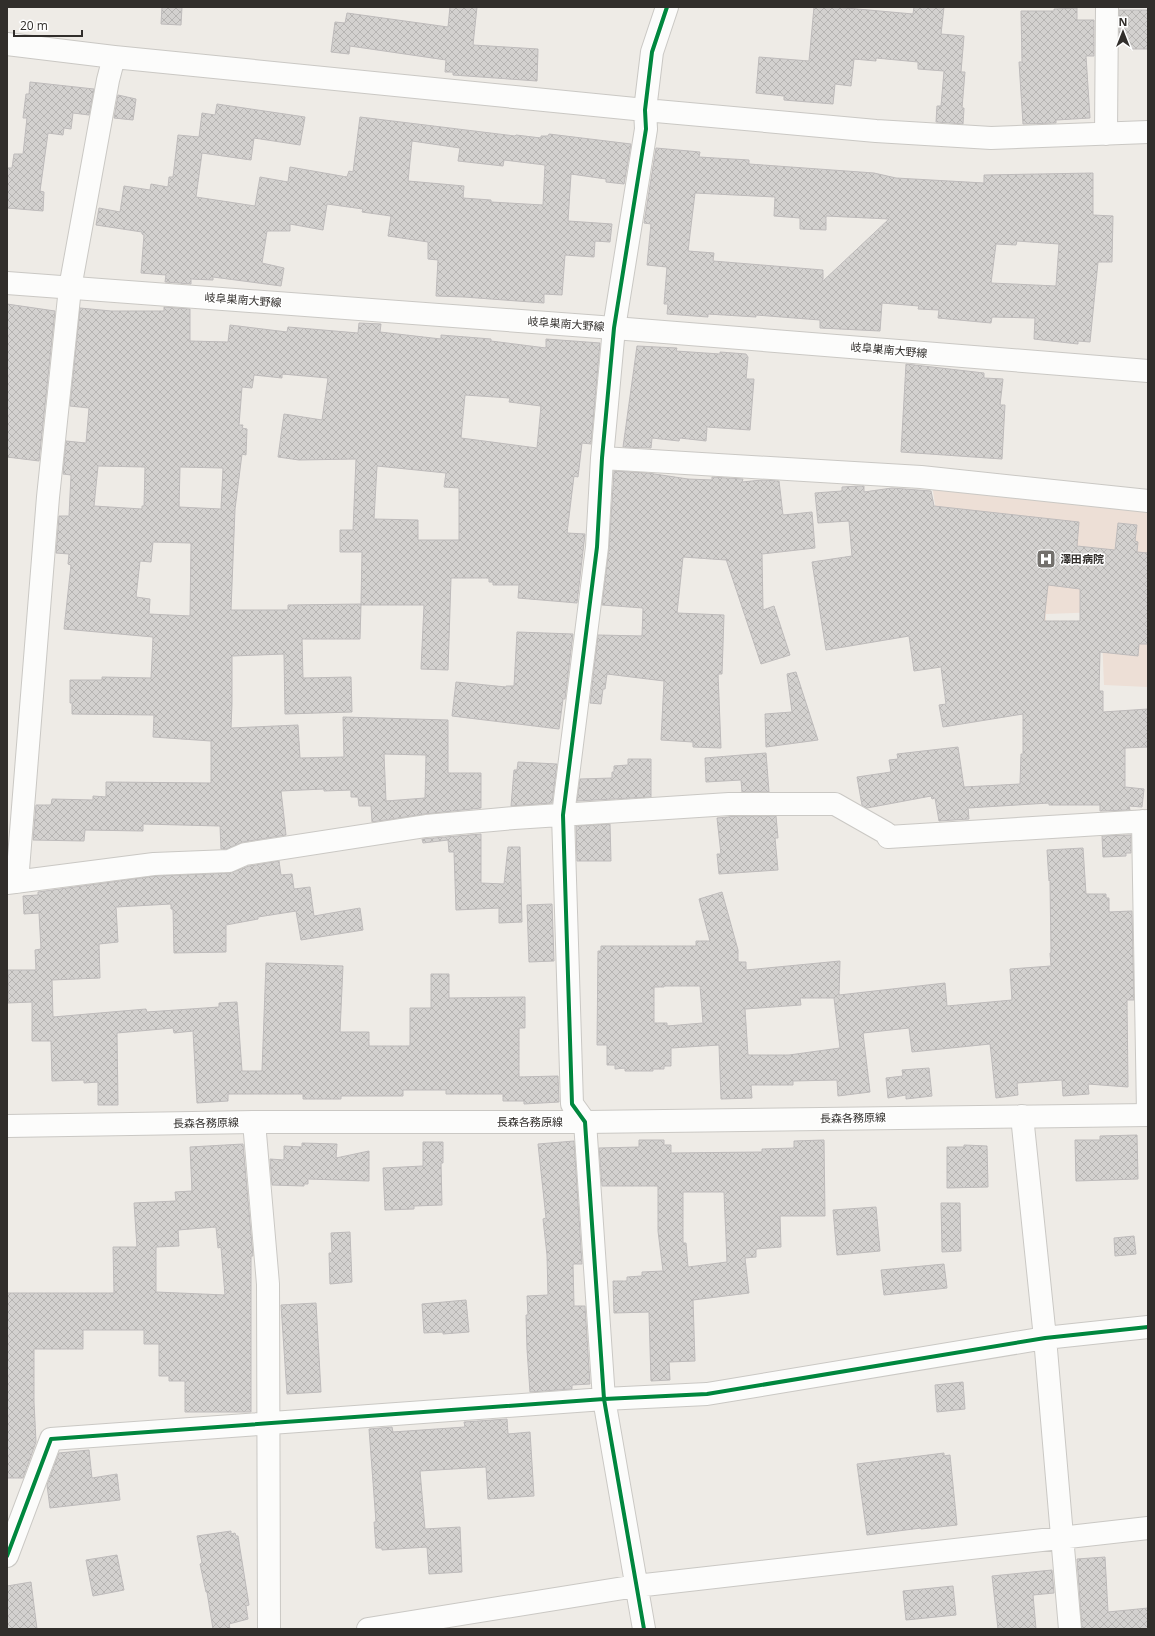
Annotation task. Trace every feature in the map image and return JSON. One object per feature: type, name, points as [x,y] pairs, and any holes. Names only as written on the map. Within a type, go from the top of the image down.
[{"type":"street","points":[[644,1629],[604,1399],[585,1122],[572,1104],[563,815],[597,547],[602,458],[614,328],[646,130],[645,110],[652,52],[667,7]]},
{"type":"street","points":[[1106,134],[1107,7]]},
{"type":"street","points":[[7,44],[114,57],[645,110],[876,131],[991,138],[1148,132]]},
{"type":"street","points":[[114,57],[108,80],[70,288],[48,497],[12,882],[154,864],[229,861],[245,854],[426,826],[729,804],[835,804],[886,833],[888,838],[1146,821],[1148,1114]]},
{"type":"street","name":"岐阜巣南大野線","points":[[7,283],[614,328],[1148,371]]},
{"type":"street","points":[[602,458],[921,477],[1148,501]]},
{"type":"street","name":"長森各務原線","points":[[7,1126],[254,1122],[585,1122],[1148,1114]]},
{"type":"street","points":[[1022,1116],[1045,1338],[1070,1629]]},
{"type":"street","points":[[254,1122],[268,1284],[270,1423],[269,1629]]},
{"type":"street","points":[[7,1556],[51,1439],[604,1399],[708,1394],[1045,1338],[1148,1327]]},
{"type":"street","points":[[368,1629],[636,1586],[1148,1528]]},
{"type":"shaded area","name":"澤田病院","points":[[932,484],[1148,507],[1148,687],[1104,685],[1101,612],[1046,614],[1046,625],[951,613]]},
{"type":"building","points":[[162,7],[182,7],[181,25],[161,24]]},
{"type":"building","points":[[450,7],[477,7],[473,45],[538,49],[537,81],[453,75],[453,72],[445,72],[446,60],[350,46],[349,54],[331,52],[335,22],[345,23],[347,13],[448,27]]},
{"type":"building","points":[[814,7],[835,7],[913,14],[914,7],[944,7],[941,34],[964,36],[961,72],[965,72],[962,108],[964,108],[963,124],[936,122],[937,106],[941,106],[944,71],[918,69],[918,62],[876,58],[876,61],[854,59],[851,86],[835,84],[833,104],[784,100],[784,96],[756,93],[759,57],[809,61]]},
{"type":"building","points":[[1077,8],[1077,20],[1094,20],[1094,56],[1086,56],[1090,118],[1056,120],[1056,123],[1023,124],[1019,62],[1022,62],[1021,11],[1054,11],[1054,9]]},
{"type":"building","points":[[1119,10],[1148,10],[1148,49],[1130,49],[1130,43],[1119,43]]},
{"type":"building","points":[[30,82],[94,89],[89,115],[73,113],[71,129],[64,128],[63,135],[48,133],[40,191],[44,192],[43,211],[7,208],[7,168],[12,168],[14,154],[23,154],[27,118],[23,118],[26,94],[29,94]]},
{"type":"building","points":[[118,95],[136,99],[133,120],[114,118]]},
{"type":"building","points":[[217,104],[305,117],[300,145],[254,138],[251,160],[202,153],[196,197],[255,206],[260,177],[288,182],[290,167],[347,177],[349,171],[353,172],[360,117],[515,136],[541,138],[541,136],[548,136],[549,134],[631,144],[624,184],[606,182],[606,179],[571,174],[568,221],[612,224],[610,242],[595,241],[594,257],[565,255],[562,295],[544,294],[544,303],[436,296],[438,260],[428,259],[428,242],[388,236],[391,216],[362,212],[363,209],[327,204],[323,230],[290,224],[290,231],[267,231],[262,263],[284,268],[281,286],[213,277],[213,280],[191,279],[191,284],[165,282],[166,275],[141,273],[144,235],[142,232],[96,225],[99,208],[120,212],[124,186],[150,190],[151,184],[168,187],[169,177],[173,177],[178,135],[199,137],[202,113],[215,115]],"holes":[[[412,141],[460,148],[458,161],[503,166],[504,160],[545,165],[543,205],[491,202],[491,200],[463,198],[464,186],[408,181]]]},
{"type":"building","points":[[656,148],[700,152],[699,157],[749,160],[749,164],[874,173],[896,178],[984,183],[984,175],[1093,173],[1093,215],[1113,216],[1112,262],[1098,262],[1090,342],[1078,341],[1078,344],[1034,339],[1035,318],[992,317],[991,323],[938,318],[939,310],[918,309],[919,306],[882,303],[880,331],[820,328],[820,320],[756,315],[756,317],[708,314],[708,317],[667,314],[668,304],[664,304],[667,267],[647,265],[651,224],[644,223]],"holes":[[[695,193],[775,197],[774,216],[800,218],[800,229],[826,230],[826,216],[889,219],[823,281],[823,270],[713,261],[714,253],[688,251]],[[1017,241],[1059,244],[1056,286],[991,283],[996,244],[1016,245]]]},
{"type":"building","points":[[7,304],[55,311],[39,461],[7,457]]},
{"type":"building","points":[[164,307],[190,309],[190,341],[228,342],[230,325],[287,332],[288,327],[358,333],[359,323],[381,324],[380,332],[441,339],[441,335],[491,339],[491,341],[546,348],[546,339],[600,343],[591,444],[582,443],[578,477],[574,476],[567,533],[585,534],[577,603],[518,598],[519,585],[493,585],[493,582],[489,582],[489,578],[451,578],[448,670],[421,669],[424,605],[361,605],[362,552],[340,552],[340,530],[353,530],[356,459],[299,460],[278,457],[284,414],[322,420],[328,378],[282,374],[282,378],[254,375],[252,388],[242,387],[239,425],[243,425],[242,428],[247,429],[246,455],[242,454],[235,509],[231,610],[288,610],[288,605],[361,604],[360,639],[302,639],[303,678],[351,677],[352,712],[285,714],[284,654],[232,656],[231,728],[298,725],[300,758],[344,757],[343,717],[448,720],[448,773],[481,773],[481,808],[372,822],[371,806],[359,806],[358,797],[351,797],[351,790],[324,791],[324,789],[281,791],[286,835],[243,842],[226,849],[221,849],[220,826],[143,824],[143,831],[85,830],[84,841],[33,840],[36,805],[51,805],[52,799],[93,800],[93,796],[106,797],[106,782],[211,783],[211,741],[153,737],[154,715],[72,714],[72,703],[70,703],[70,680],[102,680],[102,677],[151,678],[153,637],[64,629],[71,565],[68,564],[69,554],[56,553],[59,516],[69,516],[71,475],[63,474],[66,441],[86,443],[89,408],[70,406],[80,308],[111,311],[164,311]],"holes":[[[465,395],[510,398],[509,402],[541,406],[537,448],[461,438]],[[98,466],[145,467],[144,506],[142,506],[142,509],[94,506]],[[377,466],[446,473],[444,487],[459,488],[459,540],[418,540],[418,520],[374,519]],[[180,467],[223,468],[221,509],[179,507]],[[153,542],[191,543],[190,616],[149,614],[150,599],[136,597],[140,561],[151,562]],[[384,754],[426,755],[425,798],[386,801]]]},
{"type":"building","points":[[637,346],[677,348],[676,351],[746,354],[748,357],[746,379],[754,379],[750,430],[707,427],[706,441],[680,438],[679,441],[652,438],[651,448],[623,447]]},
{"type":"building","points":[[906,364],[984,373],[984,378],[1003,379],[1000,405],[1005,405],[1002,459],[901,452]]},
{"type":"building","points":[[614,471],[648,473],[688,479],[712,480],[712,477],[743,479],[742,482],[762,480],[779,481],[783,515],[812,512],[815,548],[762,554],[763,610],[774,606],[790,655],[761,664],[726,559],[683,557],[677,613],[724,615],[722,674],[718,674],[721,748],[693,747],[693,742],[661,740],[664,681],[607,674],[601,704],[590,703],[598,635],[642,636],[643,608],[602,605],[609,548]]},
{"type":"building","points":[[864,486],[864,492],[892,488],[931,491],[934,506],[1079,522],[1077,546],[1115,550],[1118,523],[1137,525],[1135,541],[1138,542],[1137,552],[1148,553],[1148,644],[1139,644],[1138,656],[1100,652],[1099,691],[1103,691],[1103,712],[1148,709],[1148,747],[1125,748],[1125,787],[1144,789],[1142,807],[1129,806],[1130,810],[1100,811],[1100,805],[1049,805],[1049,803],[968,808],[969,819],[939,821],[935,798],[932,799],[931,796],[867,808],[862,805],[857,777],[891,772],[889,760],[898,759],[897,754],[958,747],[964,787],[1020,784],[1021,754],[1023,754],[1023,714],[943,727],[939,705],[946,704],[941,667],[914,671],[909,636],[826,650],[812,562],[852,556],[849,521],[818,523],[815,493],[842,491],[842,487]],"holes":[[[1048,585],[1080,589],[1080,621],[1044,621]]]},
{"type":"building","points":[[517,632],[573,634],[565,699],[563,699],[559,729],[452,716],[456,682],[506,687],[514,686]]},
{"type":"building","points":[[796,672],[818,740],[766,747],[765,714],[792,712],[787,674]]},
{"type":"building","points":[[766,753],[769,792],[742,792],[741,780],[706,782],[705,758]]},
{"type":"building","points":[[628,759],[651,759],[651,797],[577,801],[580,779],[612,778],[614,766],[628,765]]},
{"type":"building","points":[[518,762],[557,764],[552,803],[511,806],[514,770],[517,770]]},
{"type":"building","points":[[737,816],[776,816],[778,838],[775,838],[778,870],[719,874],[717,854],[721,854],[717,818]]},
{"type":"building","points":[[610,824],[611,861],[577,861],[576,826]]},
{"type":"building","points":[[481,834],[481,883],[504,884],[508,847],[520,847],[522,922],[499,923],[499,908],[456,910],[454,852],[449,852],[448,840],[423,843],[422,839]]},
{"type":"building","points":[[1131,835],[1131,853],[1126,853],[1126,856],[1103,857],[1102,836]]},
{"type":"building","points":[[1083,848],[1086,894],[1106,894],[1106,898],[1109,898],[1109,912],[1132,911],[1134,1000],[1127,1000],[1128,1087],[1088,1084],[1089,1094],[1063,1096],[1062,1080],[1017,1083],[1018,1095],[996,1098],[990,1044],[912,1052],[909,1028],[863,1033],[870,1092],[838,1096],[837,1080],[793,1081],[793,1085],[751,1085],[752,1098],[721,1099],[719,1045],[671,1048],[671,1066],[664,1066],[664,1069],[653,1069],[653,1071],[625,1071],[625,1068],[615,1069],[615,1065],[607,1065],[607,1045],[597,1045],[598,951],[601,951],[601,946],[696,946],[696,941],[710,941],[699,899],[722,892],[738,950],[738,962],[746,962],[746,970],[840,961],[839,995],[945,983],[947,1006],[1012,1000],[1010,969],[1051,966],[1050,880],[1049,881],[1047,850]],"holes":[[[700,986],[703,1023],[667,1026],[667,1023],[654,1023],[654,987]],[[800,998],[834,998],[840,1048],[789,1055],[748,1055],[745,1009],[801,1005]]]},
{"type":"building","points":[[279,861],[281,875],[292,874],[294,889],[310,887],[314,916],[360,908],[363,930],[301,940],[296,911],[258,917],[258,919],[226,925],[226,952],[174,953],[173,909],[171,909],[171,904],[116,907],[118,942],[99,944],[100,978],[52,980],[53,1017],[146,1009],[147,1012],[219,1007],[219,1003],[237,1002],[242,1071],[262,1071],[266,963],[343,966],[340,1032],[369,1032],[369,1046],[410,1046],[410,1008],[431,1008],[431,974],[449,974],[449,998],[525,997],[525,1028],[519,1028],[519,1077],[558,1076],[559,1102],[524,1104],[524,1101],[503,1101],[503,1094],[446,1094],[446,1090],[403,1090],[403,1096],[341,1096],[341,1099],[303,1099],[303,1094],[228,1094],[228,1101],[197,1103],[193,1031],[174,1033],[173,1028],[117,1033],[118,1105],[98,1105],[98,1082],[84,1083],[84,1080],[52,1081],[51,1041],[32,1041],[32,1002],[8,1003],[8,970],[36,970],[35,950],[41,949],[39,913],[24,914],[23,896],[38,895],[38,892],[155,876],[230,873],[249,866]]},
{"type":"building","points":[[552,904],[554,961],[529,962],[527,905]]},
{"type":"building","points":[[929,1068],[932,1096],[906,1099],[906,1095],[888,1098],[886,1078],[903,1076],[902,1070]]},
{"type":"building","points":[[1137,1135],[1138,1179],[1076,1181],[1075,1140],[1100,1140],[1100,1136]]},
{"type":"building","points":[[639,1140],[664,1140],[664,1145],[671,1145],[671,1153],[762,1152],[762,1149],[794,1148],[794,1141],[824,1140],[825,1216],[780,1216],[781,1247],[756,1249],[756,1257],[745,1258],[749,1293],[693,1300],[695,1361],[669,1362],[670,1380],[651,1381],[649,1312],[614,1313],[613,1281],[627,1281],[627,1277],[642,1276],[642,1272],[663,1271],[658,1231],[658,1186],[602,1186],[599,1148],[639,1147]],"holes":[[[683,1192],[724,1192],[727,1262],[688,1267],[686,1243],[683,1243]]]},
{"type":"building","points":[[574,1141],[582,1264],[573,1264],[574,1306],[585,1306],[590,1384],[572,1385],[572,1389],[530,1392],[527,1349],[527,1296],[548,1295],[547,1255],[543,1219],[546,1218],[538,1144]]},
{"type":"building","points":[[423,1142],[443,1142],[443,1163],[441,1163],[442,1205],[414,1206],[414,1209],[385,1210],[383,1168],[423,1166]]},
{"type":"building","points":[[302,1143],[337,1144],[336,1158],[369,1151],[369,1181],[308,1179],[308,1184],[304,1184],[304,1186],[272,1185],[270,1159],[284,1160],[284,1146],[302,1147]]},
{"type":"building","points":[[243,1144],[253,1256],[251,1256],[251,1412],[185,1412],[185,1381],[169,1381],[169,1376],[159,1376],[159,1344],[144,1344],[144,1330],[83,1330],[83,1349],[34,1349],[36,1442],[23,1478],[7,1478],[7,1293],[114,1293],[113,1247],[137,1247],[134,1203],[176,1201],[175,1192],[192,1191],[190,1147]],"holes":[[[216,1227],[218,1248],[221,1247],[225,1295],[156,1292],[156,1247],[179,1246],[178,1230]]]},
{"type":"building","points":[[964,1145],[987,1146],[988,1187],[947,1188],[947,1147],[964,1147]]},
{"type":"building","points":[[941,1203],[960,1203],[961,1251],[942,1252]]},
{"type":"building","points":[[876,1207],[880,1251],[837,1255],[833,1210]]},
{"type":"building","points":[[350,1232],[352,1282],[330,1284],[329,1253],[332,1253],[331,1233]]},
{"type":"building","points":[[1134,1236],[1136,1254],[1115,1256],[1114,1238]]},
{"type":"building","points":[[944,1264],[947,1288],[884,1295],[881,1270]]},
{"type":"building","points":[[466,1300],[469,1332],[443,1334],[443,1332],[424,1333],[422,1304]]},
{"type":"building","points":[[316,1303],[321,1392],[287,1394],[281,1305]]},
{"type":"building","points":[[963,1382],[965,1409],[937,1412],[935,1385]]},
{"type":"building","points":[[507,1419],[508,1434],[530,1432],[534,1496],[488,1499],[486,1467],[420,1471],[425,1529],[460,1527],[462,1572],[429,1574],[427,1547],[382,1550],[382,1548],[376,1548],[374,1522],[376,1522],[369,1429],[392,1427],[393,1432],[465,1427],[464,1422]]},
{"type":"building","points":[[89,1450],[92,1478],[117,1474],[120,1500],[50,1508],[47,1485],[59,1453]]},
{"type":"building","points":[[944,1453],[944,1456],[950,1455],[957,1525],[867,1535],[857,1464]]},
{"type":"building","points":[[231,1531],[231,1534],[235,1533],[236,1536],[238,1536],[249,1605],[246,1606],[248,1619],[229,1624],[230,1629],[213,1629],[207,1592],[200,1564],[202,1563],[197,1536]]},
{"type":"building","points":[[117,1555],[124,1590],[93,1596],[86,1560]]},
{"type":"building","points":[[1105,1557],[1108,1612],[1148,1608],[1148,1629],[1082,1629],[1077,1559]]},
{"type":"building","points":[[1052,1570],[1054,1593],[1033,1595],[1036,1629],[998,1629],[992,1576]]},
{"type":"building","points":[[31,1582],[37,1629],[7,1629],[7,1586]]},
{"type":"building","points":[[953,1586],[956,1615],[906,1620],[903,1591]]},
{"type":"cycle path","points":[[644,1629],[604,1399],[585,1122],[572,1104],[563,815],[597,547],[602,458],[614,328],[646,129],[645,110],[652,52],[667,7]]},
{"type":"cycle path","points":[[7,1556],[51,1439],[604,1399],[707,1394],[1045,1338],[1148,1327]]},
{"type":"place","name":"澤田病院","points":[[1046,559]]}]
